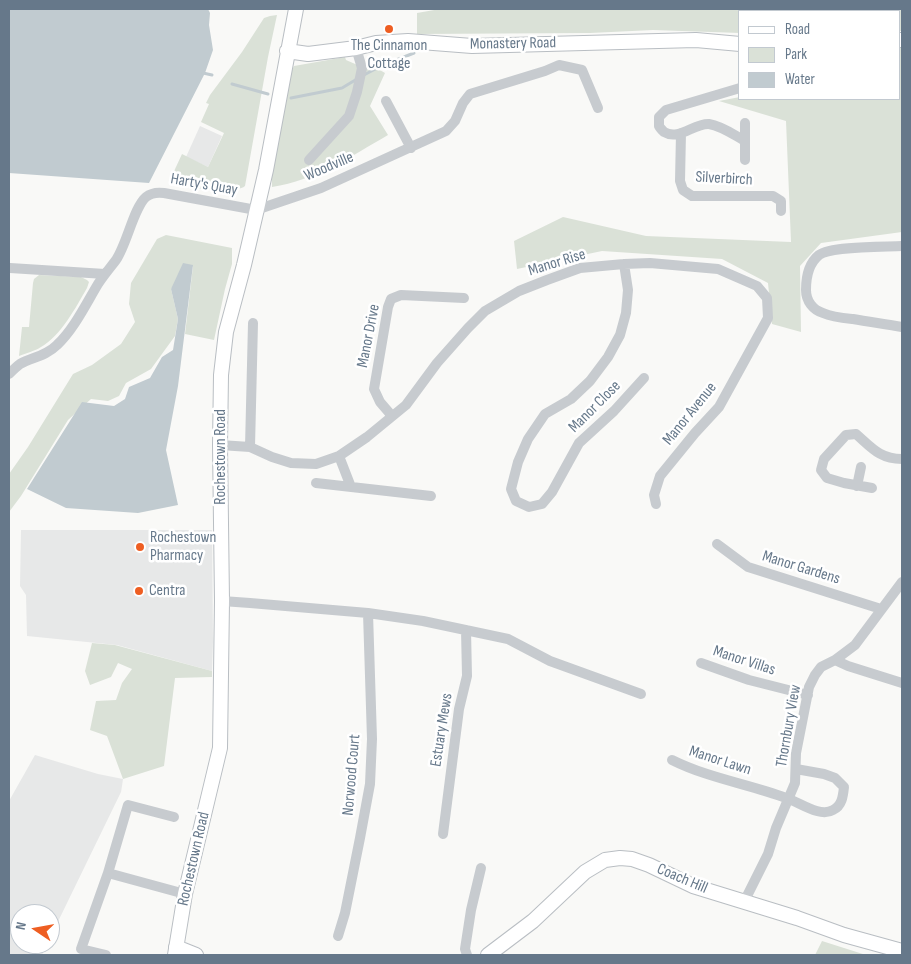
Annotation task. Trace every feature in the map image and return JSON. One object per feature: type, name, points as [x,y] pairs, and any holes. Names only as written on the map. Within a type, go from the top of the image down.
[{"type":"main road","name":"Rochestown Road","points":[[175,951],[185,894],[220,748],[222,601],[221,374],[226,332],[266,170],[295,14]]},
{"type":"main road","name":"Monastery Road","points":[[287,51],[308,54],[356,48],[376,43],[408,41],[472,46],[696,40],[738,44]]},
{"type":"main road","name":"Coach Hill","points":[[488,955],[533,921],[586,872],[606,860],[620,858],[632,859],[649,865],[693,886],[795,917],[844,935],[902,951]]},
{"type":"main road","points":[[175,951],[196,955]]},
{"type":"street","points":[[309,160],[349,116],[359,85],[361,69],[356,48]]},
{"type":"street","name":"Woodville","points":[[256,210],[321,188],[446,131],[456,121],[463,103],[470,94],[559,65],[582,70],[598,108]]},
{"type":"street","points":[[738,89],[666,110],[658,118],[658,126],[664,132],[673,134],[706,124],[716,125],[745,140]]},
{"type":"street","points":[[386,101],[411,148]]},
{"type":"street","points":[[744,122],[745,160]]},
{"type":"street","name":"Silverbirch","points":[[681,133],[680,181],[682,190],[692,196],[773,196],[781,201],[781,210]]},
{"type":"street","name":"Harty's Quay","points":[[9,374],[17,366],[44,355],[57,345],[117,259],[142,200],[152,194],[164,193],[256,210]]},
{"type":"street","points":[[902,246],[825,252],[818,256],[810,267],[806,282],[806,295],[812,306],[822,313],[836,317],[902,327]]},
{"type":"street","name":"Manor Rise","points":[[250,447],[291,463],[316,464],[340,456],[406,405],[437,363],[485,311],[519,291],[580,268],[650,263],[718,269],[757,286],[767,298],[768,318]]},
{"type":"street","name":"Manor Close","points":[[624,264],[627,298],[626,313],[620,334],[608,357],[590,382],[571,399],[545,414],[528,439],[518,462],[511,489],[516,501],[528,507],[542,504],[552,492],[579,443],[614,411],[644,378]]},
{"type":"street","points":[[10,268],[105,274]]},
{"type":"street","name":"Manor Drive","points":[[392,416],[380,402],[374,389],[391,299],[401,295],[464,298]]},
{"type":"street","name":"Manor Avenue","points":[[656,504],[654,495],[660,476],[719,407],[768,318]]},
{"type":"street","points":[[220,445],[250,447],[253,323]]},
{"type":"street","points":[[872,488],[827,478],[821,470],[824,459],[846,435],[856,434],[879,454],[892,459],[902,459]]},
{"type":"street","points":[[340,456],[351,487]]},
{"type":"street","points":[[857,486],[861,467]]},
{"type":"street","points":[[316,483],[431,496]]},
{"type":"street","name":"Manor Gardens","points":[[717,544],[748,567],[881,609]]},
{"type":"street","name":"Thornbury View","points":[[744,902],[768,854],[776,828],[795,783],[796,753],[808,695],[815,675],[821,667],[835,660],[855,645],[902,582]]},
{"type":"street","points":[[222,601],[368,613],[423,621],[508,639],[550,661],[641,694]]},
{"type":"street","name":"Norwood Court","points":[[338,936],[370,784],[372,739],[368,613]]},
{"type":"street","name":"Estuary Mews","points":[[443,834],[459,709],[467,676],[466,630]]},
{"type":"street","points":[[835,660],[902,683]]},
{"type":"street","name":"Manor Villas","points":[[701,663],[749,680],[808,695]]},
{"type":"street","name":"Manor Lawn","points":[[672,760],[711,776],[789,798],[820,812],[833,811],[842,802],[844,787],[836,778],[796,769]]},
{"type":"street","points":[[106,955],[81,949],[108,873],[128,805],[174,817]]},
{"type":"street","points":[[467,955],[466,949],[471,910],[481,868]]},
{"type":"street","points":[[108,873],[185,894]]},
{"type":"shaded area","points":[[200,126],[222,136],[208,167],[186,157]]},
{"type":"shaded area","points":[[21,530],[212,530],[212,671],[117,645],[27,636],[26,595],[20,586]]},
{"type":"shaded area","points":[[35,755],[98,774],[123,779],[121,792],[60,917],[60,904],[10,904],[10,954],[42,955],[9,955],[9,801]]},
{"type":"green space","points":[[440,9],[902,9],[902,31],[901,10],[738,10],[738,33],[653,30],[590,33],[417,34],[417,13]]},
{"type":"green space","points":[[277,15],[245,186],[239,189],[219,190],[196,188],[169,182],[182,154],[208,167],[224,133],[201,122],[209,104],[206,103],[264,18]]},
{"type":"green space","points":[[902,45],[902,232],[821,243],[800,266],[801,332],[772,324],[768,283],[722,259],[602,251],[517,269],[514,241],[563,217],[646,236],[791,242],[786,121],[719,101],[738,97],[738,100],[901,100]]},
{"type":"green space","points":[[345,57],[346,60],[369,70],[378,69],[385,73],[370,106],[388,135],[332,167],[288,184],[272,187],[272,164],[288,78],[294,66]]},
{"type":"green space","points":[[166,235],[232,248],[232,264],[214,340],[185,334],[193,266],[171,289],[178,319],[175,336],[151,369],[126,383],[119,396],[108,401],[91,399],[68,420],[9,512],[9,474],[73,374],[92,365],[121,344],[135,322],[129,304],[131,283],[157,239]]},
{"type":"green space","points":[[39,275],[81,277],[89,282],[73,312],[55,336],[39,348],[19,356],[22,327],[29,327],[33,283],[34,279]]},
{"type":"green space","points":[[92,643],[115,645],[212,671],[212,677],[175,678],[164,766],[123,779],[107,736],[90,730],[96,701],[116,700],[122,683],[132,669],[118,663],[111,677],[90,685],[85,671]]},
{"type":"green space","points":[[822,941],[866,955],[815,955]]},
{"type":"water","points":[[9,9],[208,9],[210,13],[209,25],[213,50],[205,73],[149,183],[9,173]]},
{"type":"water","points":[[183,263],[193,265],[178,386],[166,450],[178,505],[138,513],[66,508],[27,489],[82,402],[114,406],[125,399],[129,387],[150,378],[162,357],[173,350],[178,319],[171,289]]},
{"type":"waterway","points":[[362,76],[414,53]]},
{"type":"waterway","points":[[203,73],[212,75]]},
{"type":"waterway","points":[[291,98],[342,88],[357,79]]},
{"type":"waterway","points":[[232,84],[268,94]]},
{"type":"place","name":"The Cinnamon Cottage","points":[[389,29]]},
{"type":"place","name":"Rochestown Pharmacy","points":[[140,547]]},
{"type":"place","name":"Centra","points":[[139,591]]}]
